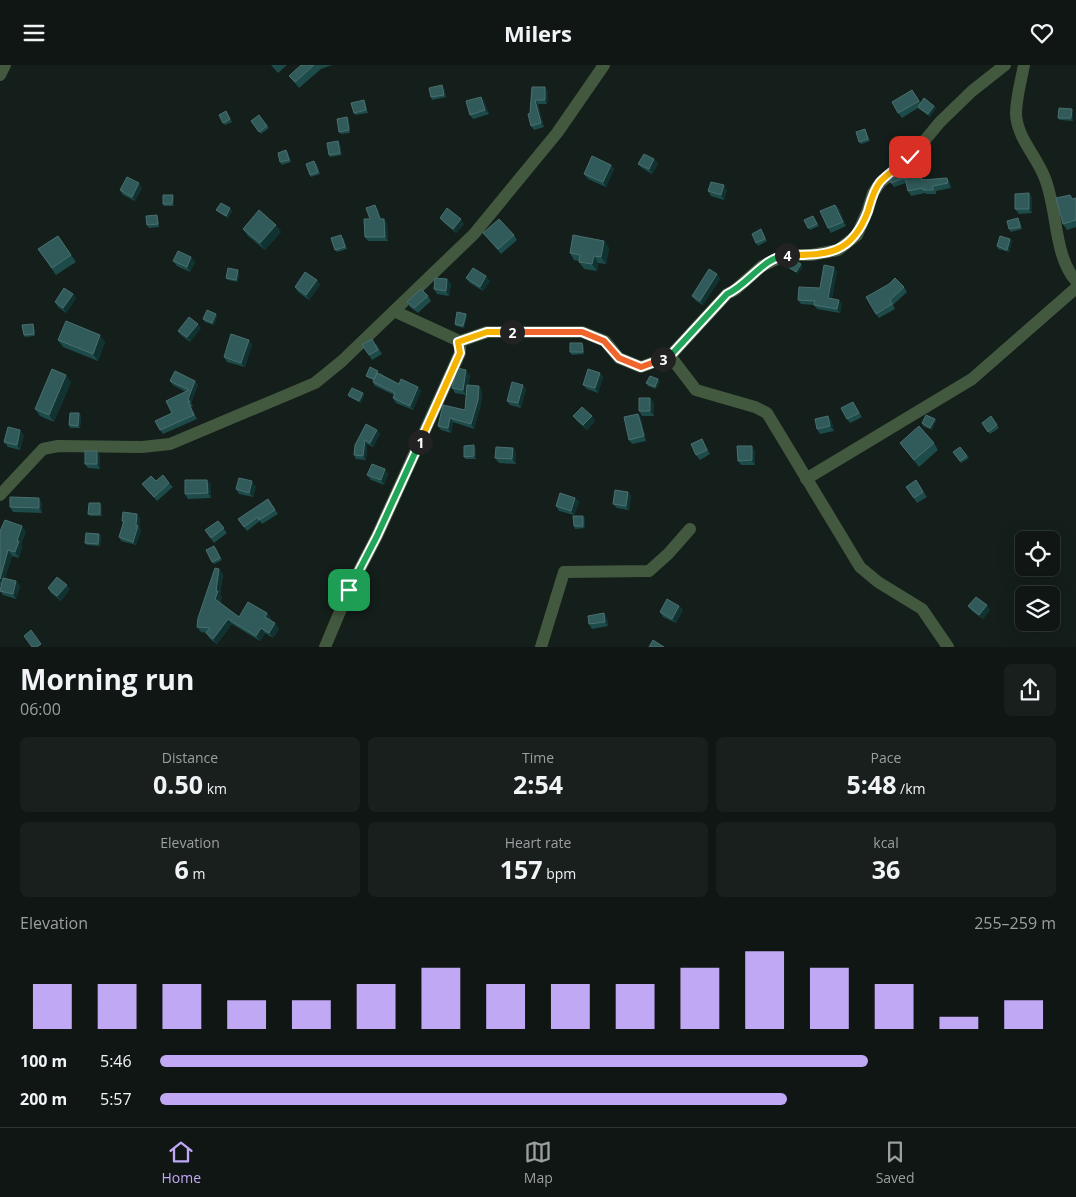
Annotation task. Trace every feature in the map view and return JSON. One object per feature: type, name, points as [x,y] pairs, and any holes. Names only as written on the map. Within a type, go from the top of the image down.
[{"type":"street","points":[[0,75],[5,65]]},
{"type":"street","points":[[0,495],[43,449],[58,446],[142,447],[170,444],[315,383],[342,361],[474,234],[557,133],[604,65]]},
{"type":"street","points":[[458,342],[487,332],[582,332],[604,341],[619,358],[641,367],[670,356],[727,294],[735,291],[762,266],[784,255],[811,255],[838,250],[857,235],[873,193],[880,183],[910,157],[940,121],[972,91],[1005,65]]},
{"type":"street","points":[[1024,65],[1016,115],[1022,136],[1045,177],[1066,267],[1076,281]]},
{"type":"street","points":[[806,479],[972,379],[1076,288]]},
{"type":"street","points":[[325,647],[349,590],[377,536],[460,353],[457,340],[394,311]]},
{"type":"street","points":[[670,356],[696,390],[755,407],[766,413],[860,567],[878,582],[922,609],[948,647]]},
{"type":"street","points":[[541,647],[564,572],[649,571],[668,554],[690,529]]},
{"type":"building","points":[[301,65],[314,65],[295,82],[289,76]]},
{"type":"building","points":[[442,85],[444,95],[431,97],[429,88]]},
{"type":"building","points":[[532,87],[545,87],[545,100],[535,100],[541,123],[531,126],[528,114],[530,113]]},
{"type":"building","points":[[912,90],[919,101],[898,113],[892,102]]},
{"type":"building","points":[[481,97],[485,110],[470,115],[466,101]]},
{"type":"building","points":[[924,98],[934,106],[928,114],[918,107]]},
{"type":"building","points":[[364,100],[366,110],[354,113],[351,103]]},
{"type":"building","points":[[1059,108],[1072,109],[1071,118],[1058,118]]},
{"type":"building","points":[[226,111],[230,119],[223,123],[219,115]]},
{"type":"building","points":[[259,115],[267,126],[259,132],[251,121]]},
{"type":"building","points":[[347,117],[349,130],[339,132],[337,119]]},
{"type":"building","points":[[865,129],[868,139],[859,142],[856,132]]},
{"type":"building","points":[[338,141],[340,153],[329,155],[327,143]]},
{"type":"building","points":[[286,150],[289,160],[280,162],[278,153]]},
{"type":"building","points":[[644,154],[654,159],[649,169],[638,164]]},
{"type":"building","points":[[592,156],[611,165],[603,182],[584,174]]},
{"type":"building","points":[[314,161],[318,172],[310,175],[306,164]]},
{"type":"building","points":[[916,163],[922,180],[947,178],[948,183],[933,186],[933,190],[923,190],[923,188],[908,191],[905,178],[891,183],[890,179],[903,168]]},
{"type":"building","points":[[127,177],[139,183],[132,197],[120,190]]},
{"type":"building","points":[[711,182],[724,185],[721,195],[708,191]]},
{"type":"building","points":[[1029,193],[1029,209],[1015,209],[1015,194]]},
{"type":"building","points":[[163,195],[173,195],[172,204],[163,204]]},
{"type":"building","points":[[1070,195],[1072,199],[1076,198],[1076,220],[1063,224],[1056,198]]},
{"type":"building","points":[[221,203],[230,208],[226,216],[216,210]]},
{"type":"building","points":[[375,205],[380,219],[384,219],[385,237],[365,237],[364,219],[370,219],[366,208]]},
{"type":"building","points":[[835,205],[843,222],[828,228],[820,211]]},
{"type":"building","points":[[447,208],[461,219],[453,229],[440,218]]},
{"type":"building","points":[[259,210],[276,225],[260,243],[243,229]]},
{"type":"building","points":[[157,215],[158,224],[147,225],[146,216]]},
{"type":"building","points":[[813,216],[817,224],[808,228],[804,220]]},
{"type":"building","points":[[1018,218],[1020,227],[1009,229],[1007,221]]},
{"type":"building","points":[[499,219],[514,235],[498,249],[483,233]]},
{"type":"building","points":[[761,229],[765,239],[756,243],[752,234]]},
{"type":"building","points":[[341,235],[345,247],[335,250],[331,238]]},
{"type":"building","points":[[573,235],[604,241],[601,257],[594,256],[592,264],[579,262],[580,255],[570,253]]},
{"type":"building","points":[[58,236],[71,255],[52,268],[38,249]]},
{"type":"building","points":[[1000,236],[1010,239],[1007,250],[997,246]]},
{"type":"building","points":[[178,251],[191,257],[187,267],[173,261]]},
{"type":"building","points":[[792,261],[801,264],[796,272],[788,267]]},
{"type":"building","points":[[824,265],[834,267],[828,298],[839,300],[837,309],[814,305],[815,301],[798,300],[799,287],[820,288]]},
{"type":"building","points":[[228,268],[238,270],[236,280],[226,278]]},
{"type":"building","points":[[473,268],[486,276],[480,287],[466,278]]},
{"type":"building","points":[[709,269],[717,274],[700,301],[692,296]]},
{"type":"building","points":[[305,272],[317,280],[306,295],[295,287]]},
{"type":"building","points":[[435,278],[447,279],[446,291],[434,289]]},
{"type":"building","points":[[895,278],[904,287],[890,300],[892,304],[876,314],[866,297],[889,284]]},
{"type":"building","points":[[64,288],[73,294],[63,308],[55,302]]},
{"type":"building","points":[[421,289],[428,296],[414,308],[407,302]]},
{"type":"building","points":[[207,310],[216,314],[212,323],[203,319]]},
{"type":"building","points":[[457,312],[466,314],[463,326],[455,324]]},
{"type":"building","points":[[189,317],[198,324],[187,337],[178,331]]},
{"type":"building","points":[[66,321],[100,335],[93,354],[58,340]]},
{"type":"building","points":[[33,324],[34,334],[24,335],[22,325]]},
{"type":"building","points":[[231,334],[249,340],[241,363],[224,357]]},
{"type":"building","points":[[372,339],[378,350],[369,355],[362,345]]},
{"type":"building","points":[[570,343],[582,343],[583,352],[570,352]]},
{"type":"building","points":[[370,367],[378,371],[374,379],[366,376]]},
{"type":"building","points":[[457,368],[466,370],[463,390],[452,388]]},
{"type":"building","points":[[52,369],[66,375],[49,415],[35,409]]},
{"type":"building","points":[[588,369],[600,373],[595,388],[583,385]]},
{"type":"building","points":[[175,371],[195,381],[188,399],[194,415],[160,430],[155,421],[172,413],[166,401],[189,390],[170,381]]},
{"type":"building","points":[[377,373],[399,384],[401,379],[418,387],[410,406],[393,398],[395,393],[373,382]]},
{"type":"building","points":[[650,376],[658,379],[655,387],[646,383]]},
{"type":"building","points":[[512,382],[523,385],[518,403],[507,401]]},
{"type":"building","points":[[467,385],[479,386],[478,400],[471,424],[450,418],[448,428],[438,426],[443,405],[465,410]]},
{"type":"building","points":[[352,388],[363,393],[359,401],[348,395]]},
{"type":"building","points":[[639,398],[650,398],[650,411],[639,411]]},
{"type":"building","points":[[853,402],[859,413],[847,419],[841,408]]},
{"type":"building","points":[[582,407],[592,416],[583,425],[573,416]]},
{"type":"building","points":[[70,413],[79,413],[78,426],[69,425]]},
{"type":"building","points":[[638,414],[644,436],[629,440],[624,417]]},
{"type":"building","points":[[926,415],[935,419],[930,428],[922,423]]},
{"type":"building","points":[[828,416],[830,426],[817,429],[815,419]]},
{"type":"building","points":[[991,416],[997,425],[988,432],[982,423]]},
{"type":"building","points":[[366,424],[377,430],[370,443],[365,440],[363,456],[354,455],[355,445]]},
{"type":"building","points":[[919,426],[934,443],[914,460],[900,443]]},
{"type":"building","points":[[8,427],[20,430],[17,445],[4,442]]},
{"type":"building","points":[[702,439],[707,450],[696,455],[691,444]]},
{"type":"building","points":[[474,445],[474,456],[464,457],[464,446]]},
{"type":"building","points":[[737,446],[752,446],[752,460],[738,461]]},
{"type":"building","points":[[496,447],[513,448],[512,459],[495,458]]},
{"type":"building","points":[[960,447],[967,456],[960,461],[953,452]]},
{"type":"building","points":[[85,451],[97,451],[97,464],[85,464]]},
{"type":"building","points":[[372,464],[385,469],[381,480],[367,475]]},
{"type":"building","points":[[163,475],[169,483],[154,497],[142,484],[151,476],[156,481]]},
{"type":"building","points":[[239,478],[252,481],[249,493],[236,489]]},
{"type":"building","points":[[185,480],[207,480],[208,493],[185,494]]},
{"type":"building","points":[[916,480],[923,492],[914,498],[906,487]]},
{"type":"building","points":[[615,490],[628,492],[626,506],[613,504]]},
{"type":"building","points":[[560,493],[575,498],[571,511],[556,506]]},
{"type":"building","points":[[10,497],[39,498],[39,508],[10,507]]},
{"type":"building","points":[[268,499],[275,510],[259,520],[258,517],[244,527],[238,519]]},
{"type":"building","points":[[89,503],[100,503],[100,514],[88,514]]},
{"type":"building","points":[[123,512],[137,514],[136,525],[138,526],[133,542],[119,537],[124,521],[122,521]]},
{"type":"building","points":[[573,516],[583,516],[583,526],[574,526]]},
{"type":"building","points":[[5,520],[22,526],[15,552],[8,550],[0,579],[0,531]]},
{"type":"building","points":[[218,521],[224,528],[211,538],[205,530]]},
{"type":"building","points":[[86,533],[99,534],[98,544],[85,543]]},
{"type":"building","points":[[214,546],[220,558],[212,562],[206,550]]},
{"type":"building","points":[[215,568],[219,569],[216,591],[218,591],[215,599],[239,617],[248,602],[267,613],[265,617],[275,623],[269,633],[261,628],[256,636],[228,619],[213,639],[206,633],[210,628],[197,627],[198,618]]},
{"type":"building","points":[[57,577],[67,585],[57,596],[48,588]]},
{"type":"building","points":[[3,578],[16,581],[13,594],[0,591]]},
{"type":"building","points":[[976,597],[987,605],[979,615],[968,606]]},
{"type":"building","points":[[667,599],[679,606],[672,619],[660,612]]},
{"type":"building","points":[[604,613],[605,622],[589,624],[588,616]]},
{"type":"building","points":[[31,630],[41,644],[37,647],[32,647],[24,636]]},
{"type":"building","points":[[653,640],[664,647],[649,647]]},
{"type":"route","points":[[349,590],[377,536],[460,353],[458,342],[487,332],[582,332],[604,341],[619,358],[641,367],[670,356],[727,294],[735,291],[762,266],[784,255],[811,255],[838,250],[857,235],[873,193],[880,183],[910,157]]}]
